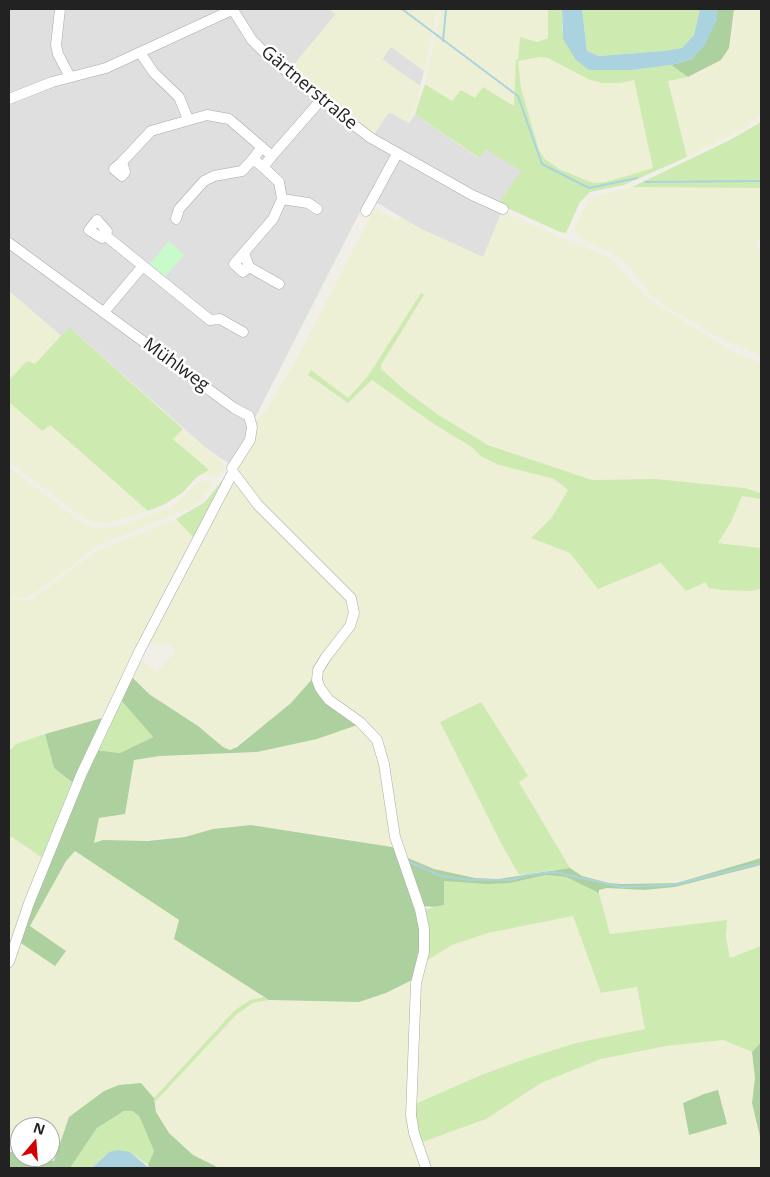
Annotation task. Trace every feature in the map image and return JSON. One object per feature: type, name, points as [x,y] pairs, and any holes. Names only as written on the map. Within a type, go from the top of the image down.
[{"type":"street","points":[[60,9],[56,45],[58,54],[70,77]]},
{"type":"street","points":[[9,99],[70,77],[106,68],[140,54],[234,9]]},
{"type":"street","name":"Gärtnerstraße","points":[[234,9],[252,40],[321,100],[371,138],[472,195],[503,209]]},
{"type":"street","points":[[140,54],[154,73],[179,97],[188,119]]},
{"type":"street","points":[[263,168],[321,100]]},
{"type":"street","points":[[122,162],[151,131],[207,115],[229,119],[272,156]]},
{"type":"street","points":[[176,219],[179,209],[204,181],[214,176],[242,170],[262,147]]},
{"type":"street","points":[[366,212],[398,154]]},
{"type":"street","points":[[252,159],[279,182],[282,200],[273,218],[234,264],[243,272],[249,267],[279,284]]},
{"type":"street","points":[[282,200],[308,203],[317,209]]},
{"type":"street","points":[[106,236],[210,320],[220,319],[243,332]]},
{"type":"street","name":"Mühlweg","points":[[9,243],[234,408],[249,416],[252,427],[250,440],[232,468],[233,472]]},
{"type":"street","points":[[104,312],[142,267]]},
{"type":"street","points":[[9,962],[29,903],[81,775],[140,650],[233,472],[258,505],[351,598],[354,613],[350,626],[318,670],[317,680],[320,688],[329,700],[360,722],[377,740],[387,780],[395,837],[420,909],[424,929],[424,952],[416,983],[411,1115],[414,1133],[426,1168]]},
{"type":"shaded area","points":[[9,9],[329,9],[336,14],[324,28],[374,134],[389,112],[409,123],[415,114],[478,158],[486,150],[522,171],[498,204],[503,209],[483,258],[419,228],[376,202],[364,204],[231,465],[206,448],[69,327],[61,336],[9,291]]},
{"type":"shaded area","points":[[391,46],[424,71],[420,86],[382,60]]},
{"type":"green space","points":[[329,9],[437,9],[424,71],[391,47],[382,59],[420,86],[417,97],[419,99],[409,123],[389,112],[374,134],[329,102],[290,69],[336,14]]},
{"type":"green space","points":[[441,9],[548,9],[548,37],[537,42],[539,57],[548,58],[621,83],[634,79],[653,168],[606,182],[593,183],[559,169],[545,159],[539,150],[521,88],[518,61],[514,106],[483,87],[475,98],[452,101],[425,84]]},
{"type":"green space","points":[[548,9],[562,9],[562,30],[589,70],[632,70],[671,65],[688,77],[668,81],[687,157],[624,185],[590,192],[580,202],[566,233],[498,204],[521,171],[486,150],[479,158],[415,114],[425,84],[452,101],[461,90],[475,98],[483,87],[514,106],[516,59],[518,60],[520,37],[537,42],[548,38]],"holes":[[[539,57],[548,58],[588,79],[602,83],[621,83],[634,80],[653,168],[606,182],[593,183],[559,169],[545,159],[539,150],[521,88],[518,61]]]},
{"type":"green space","points":[[582,9],[700,9],[694,35],[682,48],[599,56],[587,51]]},
{"type":"green space","points":[[717,9],[734,9],[729,48],[721,60],[688,77],[671,65],[692,59],[717,19]]},
{"type":"green space","points":[[734,9],[761,9],[761,115],[747,127],[687,157],[668,80],[688,77],[705,70],[733,23]]},
{"type":"green space","points":[[761,122],[761,188],[632,187],[730,140]]},
{"type":"green space","points":[[632,187],[761,188],[761,233],[756,246],[761,251],[760,356],[716,336],[661,303],[651,296],[628,265],[618,257],[579,237],[575,233],[575,226],[590,198]]},
{"type":"green space","points":[[375,208],[396,221],[401,217],[419,228],[483,257],[503,209],[505,213],[610,258],[651,301],[735,353],[761,363],[761,493],[745,488],[656,479],[592,480],[553,468],[478,440],[440,416],[381,369],[381,365],[424,295],[421,294],[368,376],[348,399],[311,371],[318,383],[348,403],[372,380],[434,424],[473,448],[482,457],[499,465],[554,479],[568,490],[552,517],[531,538],[570,553],[598,588],[662,563],[686,591],[706,582],[708,588],[723,590],[750,591],[761,589],[761,858],[677,883],[609,883],[582,876],[570,868],[519,782],[527,776],[474,787],[519,875],[498,879],[475,878],[434,869],[403,856],[381,745],[393,744],[379,738],[331,698],[323,688],[320,676],[356,611],[273,518],[236,468],[256,420],[267,409],[302,349]]},
{"type":"green space","points":[[169,241],[184,255],[163,279],[148,266]]},
{"type":"green space","points":[[9,291],[61,336],[35,365],[27,361],[9,380]]},
{"type":"green space","points":[[421,293],[424,295],[381,365],[381,369],[405,390],[440,416],[488,445],[592,480],[656,479],[745,488],[761,493],[761,499],[742,496],[731,522],[718,543],[761,548],[761,589],[750,591],[723,590],[708,588],[706,582],[686,591],[661,563],[598,589],[570,553],[531,538],[552,517],[568,490],[554,479],[499,465],[482,457],[473,448],[434,424],[372,380],[348,403],[308,375],[311,370],[348,398],[368,376]]},
{"type":"green space","points":[[69,327],[183,429],[173,439],[209,470],[197,477],[182,493],[165,504],[148,511],[50,425],[42,431],[9,402],[9,380],[27,361],[35,364]]},
{"type":"green space","points":[[9,402],[42,431],[49,425],[148,511],[105,524],[91,521],[82,517],[9,462]]},
{"type":"green space","points":[[183,429],[227,466],[217,478],[201,474],[209,471],[173,439]]},
{"type":"green space","points":[[9,467],[80,521],[93,527],[102,528],[120,526],[171,507],[201,481],[206,480],[213,484],[199,502],[185,510],[95,547],[47,585],[27,597],[17,598],[9,595]]},
{"type":"green space","points":[[228,473],[195,539],[176,519],[205,502]]},
{"type":"green space","points":[[235,480],[333,582],[350,605],[349,620],[314,677],[292,703],[230,750],[223,747],[198,726],[149,694],[131,676],[140,660],[157,671],[176,651],[170,645],[150,643],[231,481]]},
{"type":"green space","points":[[742,496],[761,499],[761,548],[718,543],[731,522]]},
{"type":"green space","points":[[176,519],[195,539],[102,718],[16,744],[9,751],[9,599],[30,601],[96,551]]},
{"type":"green space","points":[[131,676],[149,694],[198,726],[223,747],[230,750],[237,747],[291,703],[314,677],[317,689],[360,724],[317,739],[257,752],[160,756],[134,760],[125,814],[99,818],[94,843],[103,840],[148,841],[185,837],[213,829],[251,825],[392,847],[397,852],[422,935],[412,980],[386,993],[359,1002],[269,1000],[174,939],[179,920],[75,851],[66,861],[30,926],[66,951],[55,966],[18,941],[96,750],[120,753],[153,737],[120,699]]},
{"type":"green space","points":[[120,699],[153,737],[120,753],[96,750]]},
{"type":"green space","points":[[481,702],[528,776],[519,782],[570,868],[519,875],[502,845],[440,722]]},
{"type":"green space","points":[[102,718],[73,783],[54,768],[45,734]]},
{"type":"green space","points":[[360,724],[376,743],[397,852],[391,847],[343,838],[251,825],[213,829],[185,837],[94,843],[99,818],[125,814],[134,760],[160,756],[257,752]]},
{"type":"green space","points":[[45,734],[54,768],[73,783],[44,859],[9,835],[9,751],[16,744]]},
{"type":"green space","points":[[9,835],[44,859],[9,955]]},
{"type":"green space","points":[[75,851],[179,920],[175,939],[264,997],[250,1000],[235,1010],[154,1098],[141,1083],[103,1091],[69,1117],[60,1143],[60,1117],[10,1117],[9,1152],[9,969],[18,941],[65,951],[30,926],[66,861]]},
{"type":"green space","points":[[403,856],[434,869],[475,878],[498,879],[570,868],[582,876],[609,883],[622,884],[677,883],[761,858],[761,865],[675,887],[644,890],[607,888],[599,890],[599,893],[566,877],[546,875],[510,883],[487,884],[444,881],[444,905],[434,907],[423,906]]},
{"type":"green space","points":[[761,865],[761,946],[730,958],[726,920],[610,934],[599,890],[615,887],[644,890],[675,887]]},
{"type":"green space","points":[[546,875],[566,877],[599,893],[610,934],[727,920],[726,937],[730,958],[761,946],[761,1042],[752,1052],[723,1040],[666,1046],[601,1059],[541,1083],[486,1119],[420,1143],[415,1123],[415,1104],[481,1075],[525,1059],[576,1043],[645,1029],[637,987],[601,993],[573,916],[488,933],[452,945],[426,961],[423,910],[444,905],[443,881],[510,883]]},
{"type":"green space","points":[[573,916],[601,993],[637,987],[645,1029],[576,1043],[525,1059],[481,1075],[415,1104],[419,993],[426,961],[452,945],[488,933]]},
{"type":"green space","points":[[412,980],[408,1105],[423,1168],[219,1168],[193,1155],[169,1133],[156,1112],[155,1102],[237,1014],[253,1003],[269,1000],[359,1002],[386,993]]},
{"type":"green space","points":[[264,997],[269,1000],[253,1003],[237,1014],[155,1102],[154,1098],[235,1010],[250,1000]]},
{"type":"green space","points":[[723,1040],[752,1052],[755,1078],[752,1103],[761,1141],[761,1168],[429,1168],[420,1143],[486,1119],[541,1083],[601,1059],[666,1046]]},
{"type":"green space","points":[[761,1042],[761,1141],[752,1103],[755,1078],[752,1052]]},
{"type":"green space","points":[[141,1083],[154,1098],[156,1112],[169,1133],[193,1155],[219,1168],[149,1168],[148,1165],[154,1151],[139,1116],[132,1111],[124,1111],[97,1128],[70,1168],[9,1168],[9,1152],[10,1167],[60,1167],[60,1143],[69,1117],[104,1091],[119,1085]]},
{"type":"green space","points":[[718,1090],[727,1124],[689,1135],[683,1103]]},
{"type":"green space","points":[[124,1111],[132,1111],[139,1116],[154,1151],[148,1165],[130,1152],[109,1152],[92,1168],[70,1168],[97,1128]]},
{"type":"water","points":[[562,9],[582,9],[587,51],[599,56],[682,48],[694,35],[700,9],[717,9],[717,19],[705,45],[692,59],[671,65],[632,70],[589,70],[576,60],[563,39]]},
{"type":"water","points":[[118,1150],[130,1152],[149,1168],[92,1168],[109,1152]]},
{"type":"waterway","points":[[402,9],[518,96],[542,164],[589,188],[637,178]]},
{"type":"waterway","points":[[443,41],[446,9]]},
{"type":"waterway","points":[[645,182],[761,181]]},
{"type":"waterway","points":[[407,861],[441,876],[470,880],[511,880],[528,875],[554,872],[622,887],[672,885],[761,863]]}]
